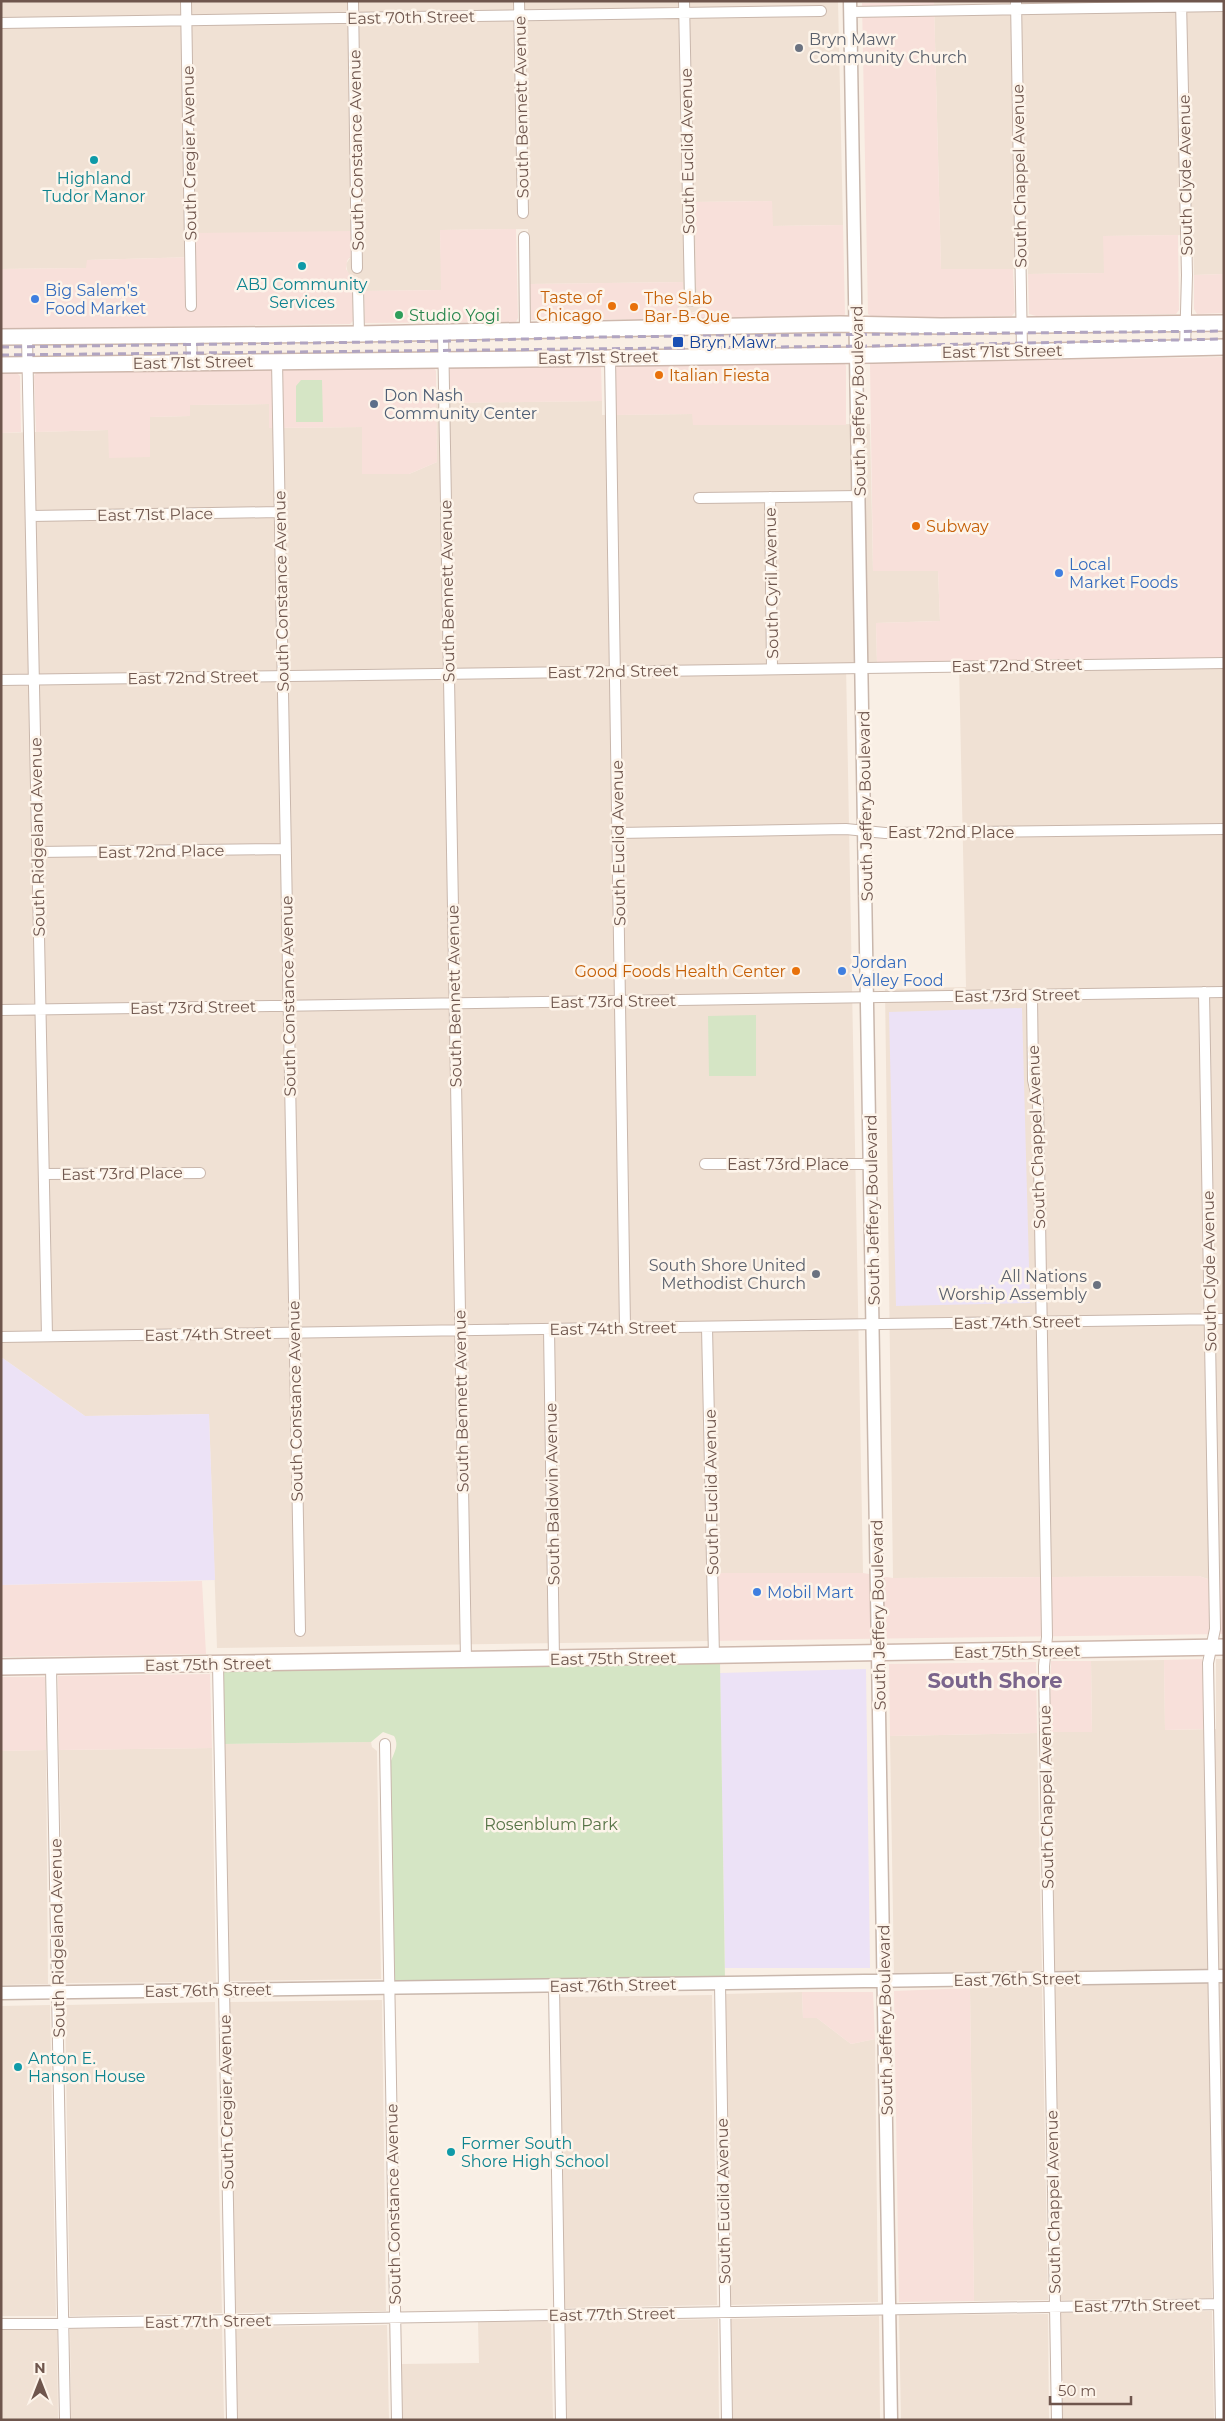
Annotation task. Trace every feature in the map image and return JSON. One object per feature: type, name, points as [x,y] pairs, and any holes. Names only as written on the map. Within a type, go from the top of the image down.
[{"type":"main road","name":"East 71st Street","points":[[1,338],[359,334],[857,324],[1224,323]]},
{"type":"main road","name":"East 71st Street","points":[[1,365],[857,355],[1224,347]]},
{"type":"main road","name":"East 75th Street","points":[[1,1667],[1217,1648]]},
{"type":"street","name":"South Cregier Avenue","points":[[186,1],[191,306]]},
{"type":"street","name":"South Constance Avenue","points":[[353,1],[357,268]]},
{"type":"street","name":"South Bennett Avenue","points":[[519,1],[523,213]]},
{"type":"street","name":"South Euclid Avenue","points":[[684,1],[690,302]]},
{"type":"street","points":[[851,6],[1181,4],[1224,6]]},
{"type":"street","name":"South Clyde Avenue","points":[[1181,4],[1185,349]]},
{"type":"street","name":"South Chappel Avenue","points":[[1016,5],[1022,351]]},
{"type":"street","name":"South Jeffery Boulevard","points":[[851,6],[869,998],[891,2420]]},
{"type":"street","name":"East 70th Street","points":[[1,23],[820,11]]},
{"type":"street","points":[[524,237],[525,330]]},
{"type":"street","points":[[358,288],[359,334]]},
{"type":"street","name":"South Bennett Avenue","points":[[443,331],[466,1660]]},
{"type":"street","points":[[191,335],[192,362]]},
{"type":"street","name":"South Ridgeland Avenue","points":[[27,337],[47,1336]]},
{"type":"street","name":"South Euclid Avenue","points":[[610,357],[625,1328]]},
{"type":"street","name":"South Constance Avenue","points":[[277,361],[300,1631]]},
{"type":"street","points":[[699,498],[860,496]]},
{"type":"street","name":"South Cyril Avenue","points":[[770,497],[772,669]]},
{"type":"street","name":"East 71st Place","points":[[31,516],[279,512]]},
{"type":"street","name":"East 72nd Street","points":[[1,680],[1224,663]]},
{"type":"street","name":"East 72nd Place","points":[[618,833],[846,829],[885,833],[1224,829]]},
{"type":"street","name":"East 72nd Place","points":[[37,852],[285,850]]},
{"type":"street","name":"South Clyde Avenue","points":[[1204,992],[1215,1628],[1217,1648],[1208,1663],[1219,1976],[1221,2420]]},
{"type":"street","name":"East 73rd Street","points":[[1,1010],[1224,992]]},
{"type":"street","name":"South Chappel Avenue","points":[[1032,995],[1033,1080],[1038,1101],[1042,1322],[1057,2420]]},
{"type":"street","name":"East 73rd Place","points":[[705,1164],[871,1164]]},
{"type":"street","name":"East 73rd Place","points":[[44,1174],[200,1172]]},
{"type":"street","name":"East 74th Street","points":[[1,1337],[1224,1319]]},
{"type":"street","name":"South Euclid Avenue","points":[[707,1326],[714,1657]]},
{"type":"street","name":"South Baldwin Avenue","points":[[549,1329],[554,1659]]},
{"type":"street","name":"South Cregier Avenue","points":[[218,1664],[232,2420]]},
{"type":"street","name":"South Ridgeland Avenue","points":[[51,1667],[65,2420]]},
{"type":"street","name":"South Constance Avenue","points":[[385,1744],[397,2420]]},
{"type":"street","name":"East 76th Street","points":[[1,1994],[1219,1976]]},
{"type":"street","name":"South Euclid Avenue","points":[[720,1983],[726,2420]]},
{"type":"street","points":[[554,1986],[561,2420]]},
{"type":"street","name":"East 77th Street","points":[[1,2324],[1221,2304]]},
{"type":"shaded area","points":[[1,1],[838,1],[843,225],[772,226],[772,201],[695,202],[698,292],[702,301],[699,310],[688,314],[678,308],[683,282],[530,284],[528,229],[440,230],[442,290],[364,291],[364,285],[353,285],[352,278],[348,274],[346,264],[350,258],[196,233],[196,257],[87,260],[87,268],[1,269]]},
{"type":"shaded area","points":[[862,1],[1224,1],[1224,274],[1194,275],[1193,235],[1104,236],[1105,273],[1028,274],[1028,269],[941,270],[934,2]]},
{"type":"shaded area","points":[[934,2],[941,269],[1013,269],[1015,312],[1012,316],[874,318],[868,314],[862,3]]},
{"type":"shaded area","points":[[772,201],[773,226],[843,225],[845,314],[843,318],[531,320],[530,284],[683,282],[683,290],[678,301],[678,308],[688,314],[694,313],[699,310],[702,301],[696,287],[695,202]]},
{"type":"shaded area","points":[[516,229],[518,318],[516,322],[365,323],[364,291],[441,290],[440,230]]},
{"type":"shaded area","points":[[352,231],[352,254],[347,261],[346,269],[352,278],[353,321],[350,324],[1,329],[1,269],[86,268],[87,260],[196,257],[195,233]]},
{"type":"shaded area","points":[[1178,235],[1179,310],[1176,314],[1036,316],[1029,314],[1028,274],[1104,273],[1103,236]]},
{"type":"shaded area","points":[[1224,274],[1224,313],[1197,314],[1194,309],[1194,275]]},
{"type":"shaded area","points":[[1224,357],[1224,659],[877,664],[876,623],[940,621],[938,571],[873,571],[870,363]]},
{"type":"shaded area","points":[[844,362],[846,366],[846,425],[693,425],[692,414],[616,415],[616,368],[618,365]]},
{"type":"shaded area","points":[[599,366],[601,368],[602,401],[449,403],[449,370],[453,367]]},
{"type":"shaded area","points":[[433,367],[436,371],[437,462],[409,474],[362,474],[362,427],[269,428],[269,404],[190,405],[190,416],[150,417],[150,457],[109,458],[108,430],[36,432],[34,376],[37,372]]},
{"type":"shaded area","points":[[1,373],[17,373],[20,376],[21,432],[1,433]]},
{"type":"shaded area","points":[[602,401],[602,415],[693,414],[693,425],[870,424],[873,571],[938,571],[940,621],[876,623],[877,664],[846,665],[863,1573],[708,1573],[708,1641],[217,1648],[209,1414],[85,1416],[1,1357],[1,433],[108,430],[150,457],[150,417],[190,416],[190,405],[269,404],[270,428],[362,427],[362,474],[409,474],[437,462],[436,403]]},
{"type":"shaded area","points":[[1224,659],[1224,1580],[1211,1580],[1199,1576],[893,1578],[885,989],[966,987],[959,664]]},
{"type":"shaded area","points":[[1022,1008],[1030,1303],[896,1306],[889,1012]]},
{"type":"shaded area","points":[[1,1357],[85,1416],[209,1414],[215,1580],[1,1585]]},
{"type":"shaded area","points":[[708,1573],[863,1573],[893,1578],[1199,1576],[1211,1580],[1224,1580],[1224,1634],[708,1641]]},
{"type":"shaded area","points":[[202,1581],[206,1654],[1,1657],[1,1585]]},
{"type":"shaded area","points":[[1202,1659],[1204,1729],[1165,1730],[1164,1660]]},
{"type":"shaded area","points":[[1216,1659],[1224,1659],[1224,2303],[1221,2171],[1210,2171],[1212,2298],[1060,2300],[1055,1986],[1132,1984],[1131,1970],[1055,1971],[1050,1732],[1092,1731],[1091,1661],[1164,1660],[1165,1730],[1216,1729]]},
{"type":"shaded area","points":[[1051,1661],[1091,1661],[1092,1732],[1050,1732]]},
{"type":"shaded area","points":[[1036,1662],[1037,1733],[890,1736],[889,1664]]},
{"type":"shaded area","points":[[866,1669],[870,1968],[725,1968],[720,1673]]},
{"type":"shaded area","points":[[210,1674],[212,1748],[59,1750],[58,1676]]},
{"type":"shaded area","points":[[1,1677],[45,1677],[46,1750],[1,1751]]},
{"type":"shaded area","points":[[1037,1733],[1042,1971],[894,1973],[890,1736]]},
{"type":"shaded area","points":[[371,1742],[372,1747],[377,1751],[381,1979],[229,1981],[224,1744]]},
{"type":"shaded area","points":[[212,1748],[216,1982],[64,1983],[59,1750]]},
{"type":"shaded area","points":[[46,1750],[48,1984],[1,1985],[1,1751]]},
{"type":"shaded area","points":[[1042,1986],[1048,2300],[974,2301],[970,1988]]},
{"type":"shaded area","points":[[970,1988],[974,2301],[899,2302],[894,1991]]},
{"type":"shaded area","points":[[802,1992],[803,2018],[817,2018],[851,2044],[875,2039],[878,2302],[730,2305],[725,1994]]},
{"type":"shaded area","points":[[802,1992],[873,1992],[875,2039],[851,2044],[817,2018],[803,2018]]},
{"type":"shaded area","points":[[712,1995],[717,2305],[563,2308],[560,1997]]},
{"type":"shaded area","points":[[382,2000],[386,2311],[235,2313],[230,2002]]},
{"type":"shaded area","points":[[215,2002],[222,2313],[70,2316],[65,2005]]},
{"type":"shaded area","points":[[50,2005],[56,2316],[1,2316],[1,2006]]},
{"type":"shaded area","points":[[1212,2311],[1214,2420],[1062,2420],[1061,2313]]},
{"type":"shaded area","points":[[1048,2314],[1049,2420],[901,2420],[899,2315]]},
{"type":"shaded area","points":[[879,2316],[880,2420],[732,2420],[731,2319]]},
{"type":"shaded area","points":[[718,2319],[719,2420],[567,2420],[565,2322]]},
{"type":"shaded area","points":[[551,2321],[553,2420],[402,2420],[401,2364],[479,2363],[478,2322]]},
{"type":"shaded area","points":[[387,2325],[389,2420],[237,2420],[236,2327]]},
{"type":"shaded area","points":[[222,2326],[224,2420],[71,2420],[70,2329]]},
{"type":"shaded area","points":[[1,2330],[57,2330],[58,2420],[1,2420]]},
{"type":"green space","points":[[301,380],[322,380],[323,422],[296,422],[296,386]]},
{"type":"green space","points":[[756,1015],[756,1076],[709,1076],[708,1016]]},
{"type":"green space","name":"Rosenblum Park","points":[[720,1661],[725,1980],[394,1985],[390,1764],[396,1747],[394,1736],[383,1732],[371,1742],[224,1744],[223,1669]]},
{"type":"railway","points":[[1,347],[456,341],[594,337],[1224,331]]},
{"type":"railway","points":[[1,355],[873,346],[1224,339]]},
{"type":"place","name":"Bryn Mawr Community Church","points":[[799,48]]},
{"type":"place","name":"Highland Tudor Manor","points":[[94,160]]},
{"type":"place","name":"ABJ Community Services","points":[[302,266]]},
{"type":"place","name":"Big Salem's Food Market","points":[[35,299]]},
{"type":"place","name":"Taste of Chicago","points":[[612,306]]},
{"type":"place","name":"The Slab Bar-B-Que","points":[[634,307]]},
{"type":"place","name":"Studio Yogi","points":[[399,315]]},
{"type":"place","name":"Bryn Mawr","points":[[678,342]]},
{"type":"place","name":"Italian Fiesta","points":[[659,375]]},
{"type":"place","name":"Don Nash Community Center","points":[[374,404]]},
{"type":"place","name":"Subway","points":[[916,526]]},
{"type":"place","name":"Local Market Foods","points":[[1059,573]]},
{"type":"place","name":"Good Foods Health Center","points":[[796,971]]},
{"type":"place","name":"Jordan Valley Food","points":[[842,971]]},
{"type":"place","name":"South Shore United Methodist Church","points":[[816,1274]]},
{"type":"place","name":"All Nations Worship Assembly","points":[[1097,1285]]},
{"type":"place","name":"Mobil Mart","points":[[757,1592]]},
{"type":"place","name":"Anton E. Hanson House","points":[[18,2067]]},
{"type":"place","name":"Former South Shore High School","points":[[451,2152]]},
{"type":"district","name":"South Shore","points":[[995,1681]]}]
